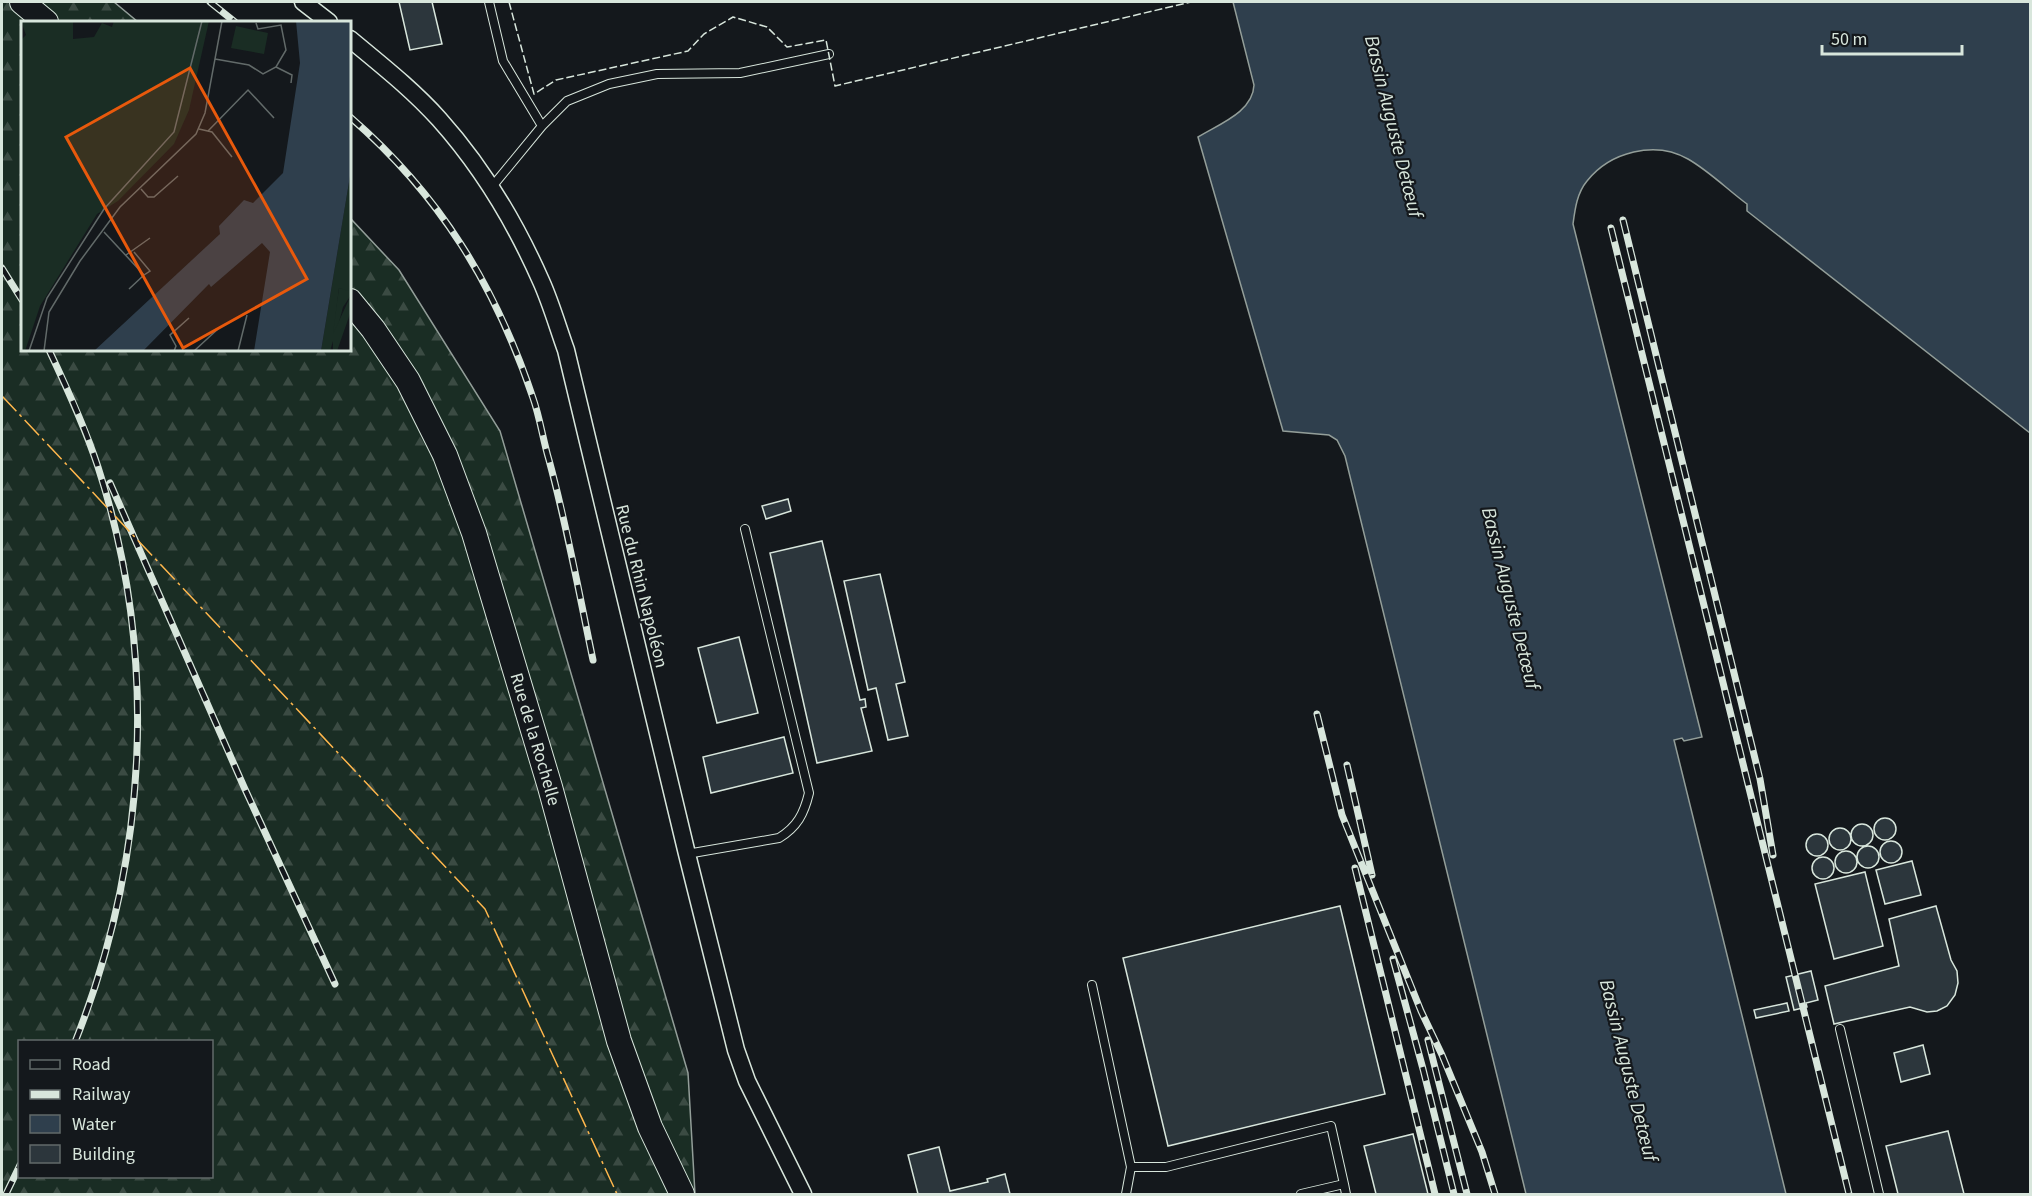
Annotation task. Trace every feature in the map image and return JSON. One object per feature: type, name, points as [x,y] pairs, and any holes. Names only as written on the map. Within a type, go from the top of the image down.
[{"type":"main road","points":[[22,2],[45,21]]},
{"type":"main road","name":"Rue de la Rochelle","points":[[351,302],[373,329],[408,381],[445,456],[474,533],[550,787],[619,1041],[650,1126],[682,1194]]},
{"type":"street","points":[[303,2],[328,21]]},
{"type":"street","name":"Rue du Rhin Napoléon","points":[[351,40],[438,117],[471,158],[512,220],[542,283],[566,350],[736,1050],[747,1081],[803,1194]]},
{"type":"lane","points":[[489,2],[503,61],[542,126]]},
{"type":"lane","points":[[491,188],[542,126],[567,100],[609,84],[657,74],[741,73],[829,54]]},
{"type":"lane","points":[[687,854],[779,838],[791,830],[801,818],[809,793],[745,529]]},
{"type":"lane","points":[[1092,984],[1131,1167],[1126,1194]]},
{"type":"lane","points":[[1840,1029],[1879,1194]]},
{"type":"lane","points":[[1131,1167],[1166,1167],[1331,1126],[1346,1194]]},
{"type":"lane","points":[[1300,1194],[1344,1184]]},
{"type":"green space","points":[[2,2],[114,2],[137,21],[21,21],[21,351],[351,351],[351,219],[399,270],[500,431],[688,1073],[695,1194],[2,1194]]},
{"type":"water","name":"Bassin Auguste Detœuf","points":[[1233,2],[2030,2],[2030,433],[1747,211],[1747,204],[1688,159],[1662,150],[1634,152],[1620,156],[1597,171],[1587,181],[1576,207],[1573,224],[1702,737],[1684,741],[1682,738],[1674,740],[1786,1194],[1526,1194],[1345,456],[1337,440],[1329,435],[1283,431],[1198,137],[1234,116],[1248,103],[1252,94],[1254,85]]},
{"type":"building","points":[[399,2],[432,2],[442,44],[410,50]]},
{"type":"building","points":[[788,499],[791,511],[766,519],[762,506]]},
{"type":"building","points":[[822,541],[860,700],[865,699],[866,707],[861,708],[872,751],[817,763],[770,553]]},
{"type":"building","points":[[880,574],[905,682],[896,684],[908,736],[888,740],[876,688],[868,690],[844,581]]},
{"type":"building","points":[[739,637],[758,713],[717,723],[698,648]]},
{"type":"building","points":[[784,737],[793,773],[711,793],[703,757]]},
{"type":"building","points":[[1881,818],[1889,818],[1896,825],[1896,833],[1889,840],[1881,840],[1874,833],[1874,825]]},
{"type":"building","points":[[1858,824],[1866,824],[1873,831],[1873,839],[1866,846],[1858,846],[1851,839],[1851,831]]},
{"type":"building","points":[[1836,828],[1844,828],[1851,835],[1851,843],[1844,850],[1836,850],[1829,843],[1829,835]]},
{"type":"building","points":[[1813,834],[1821,834],[1828,841],[1828,849],[1821,856],[1813,856],[1806,849],[1806,841]]},
{"type":"building","points":[[1887,841],[1895,841],[1902,848],[1902,856],[1895,863],[1887,863],[1880,856],[1880,848]]},
{"type":"building","points":[[1864,846],[1872,846],[1879,853],[1879,861],[1872,868],[1864,868],[1857,861],[1857,853]]},
{"type":"building","points":[[1842,851],[1850,851],[1857,858],[1857,866],[1850,873],[1842,873],[1835,866],[1835,858]]},
{"type":"building","points":[[1819,857],[1827,857],[1834,864],[1834,872],[1827,879],[1819,879],[1812,872],[1812,864]]},
{"type":"building","points":[[1912,861],[1921,895],[1885,904],[1876,870]]},
{"type":"building","points":[[1865,872],[1883,946],[1834,959],[1815,884]]},
{"type":"building","points":[[1340,906],[1385,1094],[1168,1146],[1123,958]]},
{"type":"building","points":[[1936,906],[1951,960],[1957,971],[1958,983],[1955,995],[1947,1006],[1937,1011],[1927,1012],[1910,1007],[1834,1024],[1825,986],[1899,966],[1889,919]]},
{"type":"building","points":[[1811,971],[1818,1000],[1806,1003],[1807,1007],[1794,1010],[1786,977]]},
{"type":"building","points":[[1787,1003],[1789,1011],[1756,1018],[1754,1010]]},
{"type":"building","points":[[1923,1045],[1930,1074],[1901,1082],[1894,1053]]},
{"type":"building","points":[[1948,1131],[1964,1194],[1898,1194],[1886,1146]]},
{"type":"building","points":[[1413,1134],[1428,1194],[1376,1194],[1364,1146]]},
{"type":"building","points":[[939,1147],[950,1191],[988,1182],[987,1179],[1005,1174],[1010,1194],[918,1194],[908,1155]]},
{"type":"railway","points":[[210,2],[234,21]]},
{"type":"railway","points":[[351,118],[411,178],[437,210],[461,244],[501,317],[538,413],[593,660]]},
{"type":"railway","points":[[1623,220],[1760,779],[1773,855]]},
{"type":"railway","points":[[1611,228],[1849,1194]]},
{"type":"railway","points":[[2,268],[21,298]]},
{"type":"railway","points":[[49,351],[93,452],[118,538],[130,610],[137,683],[137,756],[130,829],[118,901],[99,972],[76,1040]]},
{"type":"railway","points":[[110,483],[244,787],[335,984]]},
{"type":"railway","points":[[1317,714],[1342,815],[1421,1011],[1442,1055],[1482,1152],[1495,1194]]},
{"type":"railway","points":[[1347,765],[1372,875]]},
{"type":"railway","points":[[1355,868],[1435,1194]]},
{"type":"railway","points":[[1393,959],[1454,1194]]},
{"type":"railway","points":[[1428,1040],[1467,1194]]},
{"type":"railway","points":[[6,1194],[18,1169]]},
{"type":"fence","points":[[509,2],[534,94],[556,80],[688,51],[704,34],[733,17],[767,27],[787,47],[826,40],[835,86],[1191,2]]},
{"type":"power","points":[[2,396],[485,909],[617,1194]]}]
